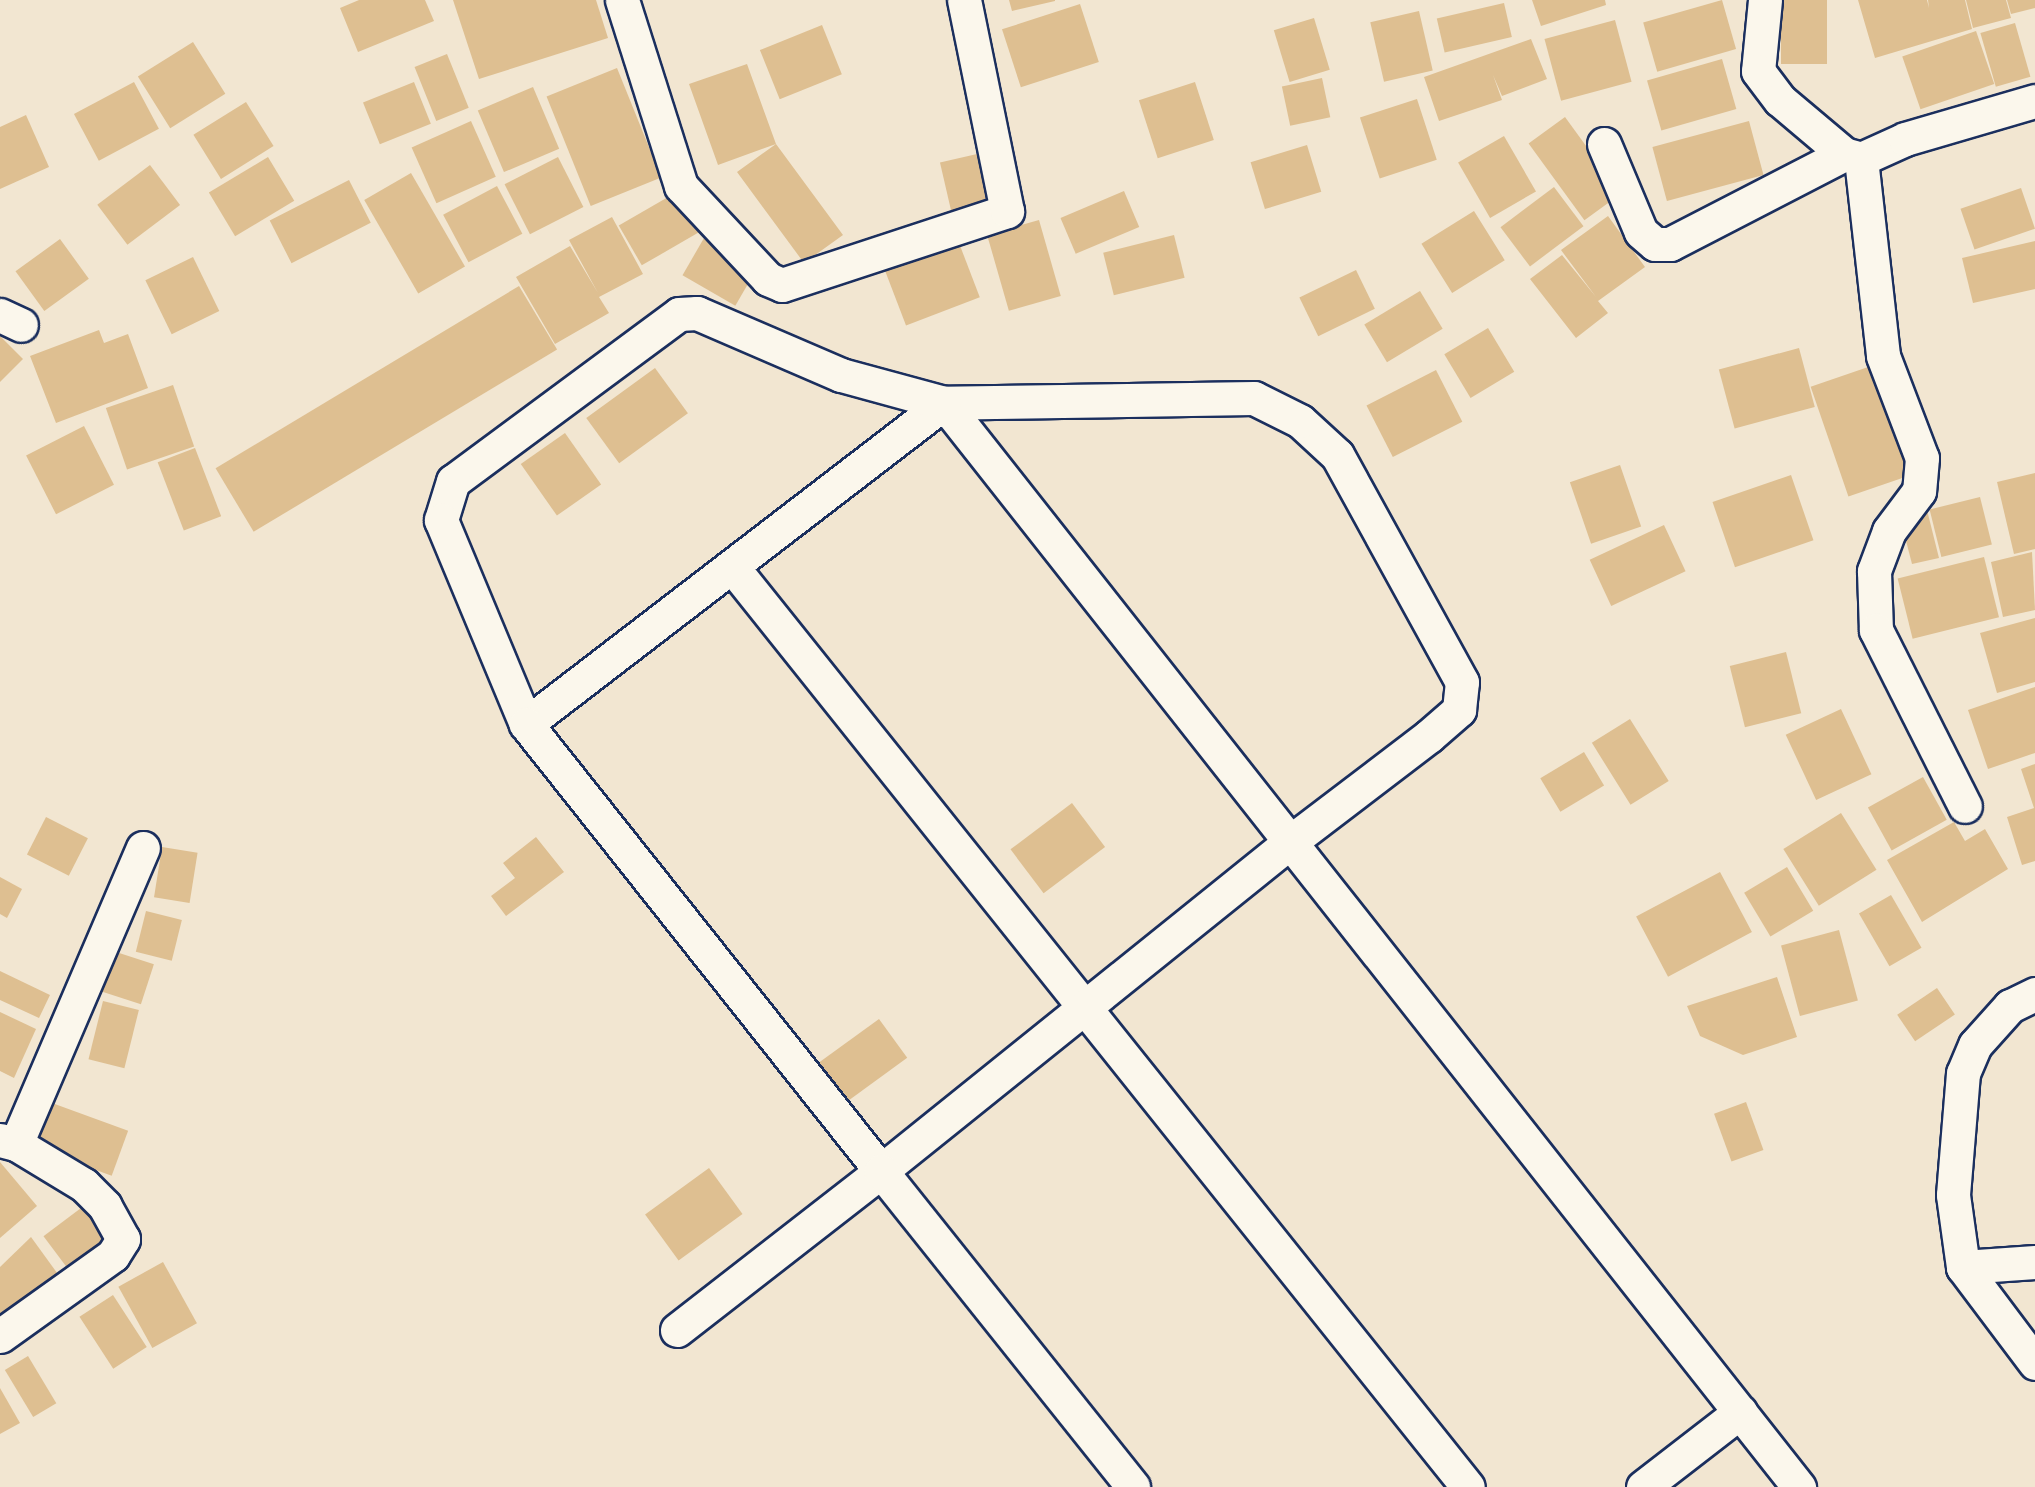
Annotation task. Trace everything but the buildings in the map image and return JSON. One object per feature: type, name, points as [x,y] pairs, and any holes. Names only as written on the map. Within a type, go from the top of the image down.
[{"type":"street","points":[[622,0],[681,186],[768,279],[782,285],[1007,211],[964,0]]},
{"type":"street","points":[[1765,0],[1758,71],[1780,100],[1852,157],[1883,356],[1922,458],[1919,491],[1889,531],[1874,571],[1876,629],[1965,806]]},
{"type":"street","points":[[1604,144],[1641,232],[1663,244],[1852,157],[2035,101]]},
{"type":"street","points":[[677,1330],[881,1171],[1290,842],[1459,710],[1463,697],[1462,682],[1337,455],[1300,421],[1254,397],[944,403],[841,375],[697,313],[679,313],[453,481],[441,520],[526,724],[881,1171],[1133,1487]]},
{"type":"street","points":[[526,724],[733,569],[944,403]]},
{"type":"street","points":[[944,403],[1799,1487]]},
{"type":"street","points":[[733,569],[1468,1487]]},
{"type":"street","points":[[0,1336],[113,1255],[123,1239],[105,1206],[84,1185],[8,1142],[143,848]]},
{"type":"street","points":[[2035,994],[2010,1006],[1993,1024],[1975,1045],[1963,1073],[1953,1195],[1963,1267],[2035,1363]]},
{"type":"street","points":[[1963,1267],[2035,1262]]},
{"type":"street","points":[[1643,1487],[1740,1412]]}]
